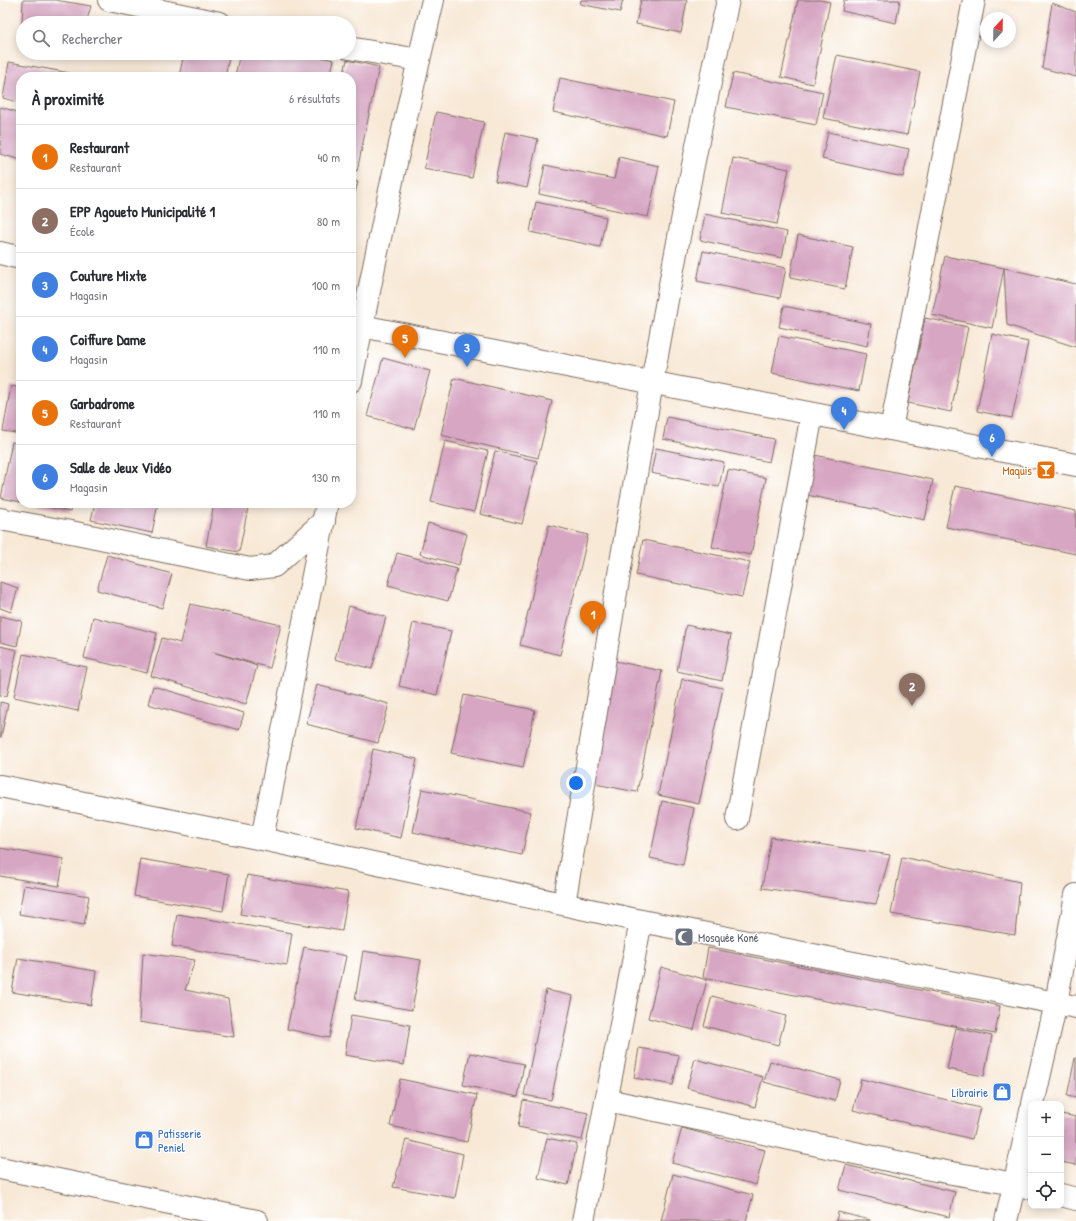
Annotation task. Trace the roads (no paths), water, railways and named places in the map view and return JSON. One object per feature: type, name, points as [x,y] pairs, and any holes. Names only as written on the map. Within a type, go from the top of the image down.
[{"type":"street","points":[[109,0],[186,16]]},
{"type":"street","points":[[433,0],[356,325],[1076,465]]},
{"type":"street","points":[[564,904],[652,383],[706,101],[728,0]]},
{"type":"street","points":[[890,429],[974,0]]},
{"type":"street","points":[[356,49],[419,60]]},
{"type":"street","points":[[0,253],[16,257]]},
{"type":"street","points":[[737,818],[812,414]]},
{"type":"street","points":[[262,839],[326,512]]},
{"type":"street","points":[[0,519],[250,569],[274,566],[326,512]]},
{"type":"street","points":[[0,786],[262,839],[641,921],[1066,1005]]},
{"type":"street","points":[[1034,1101],[1066,1005],[1076,894]]},
{"type":"street","points":[[583,1221],[641,921]]},
{"type":"street","points":[[606,1100],[923,1167],[1023,1186]]},
{"type":"street","points":[[1006,1221],[1023,1186],[1028,1137]]},
{"type":"street","points":[[0,1168],[257,1221]]},
{"type":"street","points":[[1064,1196],[1076,1199]]},
{"type":"place","name":"Garbadrome","points":[[405,358]]},
{"type":"place","name":"Couture Mixte","points":[[467,367]]},
{"type":"place","name":"Coiffure Dame","points":[[844,430]]},
{"type":"place","name":"Salle de Jeux Vidéo","points":[[992,457]]},
{"type":"place","name":"Maquis","points":[[1046,470]]},
{"type":"place","name":"Restaurant","points":[[593,634]]},
{"type":"place","name":"EPP Agoueto Municipalité 1","points":[[912,706]]},
{"type":"place","name":"Mosquée Koné","points":[[684,937]]},
{"type":"place","name":"Librairie","points":[[1002,1092]]},
{"type":"place","name":"Patisserie Peniel","points":[[144,1140]]}]
